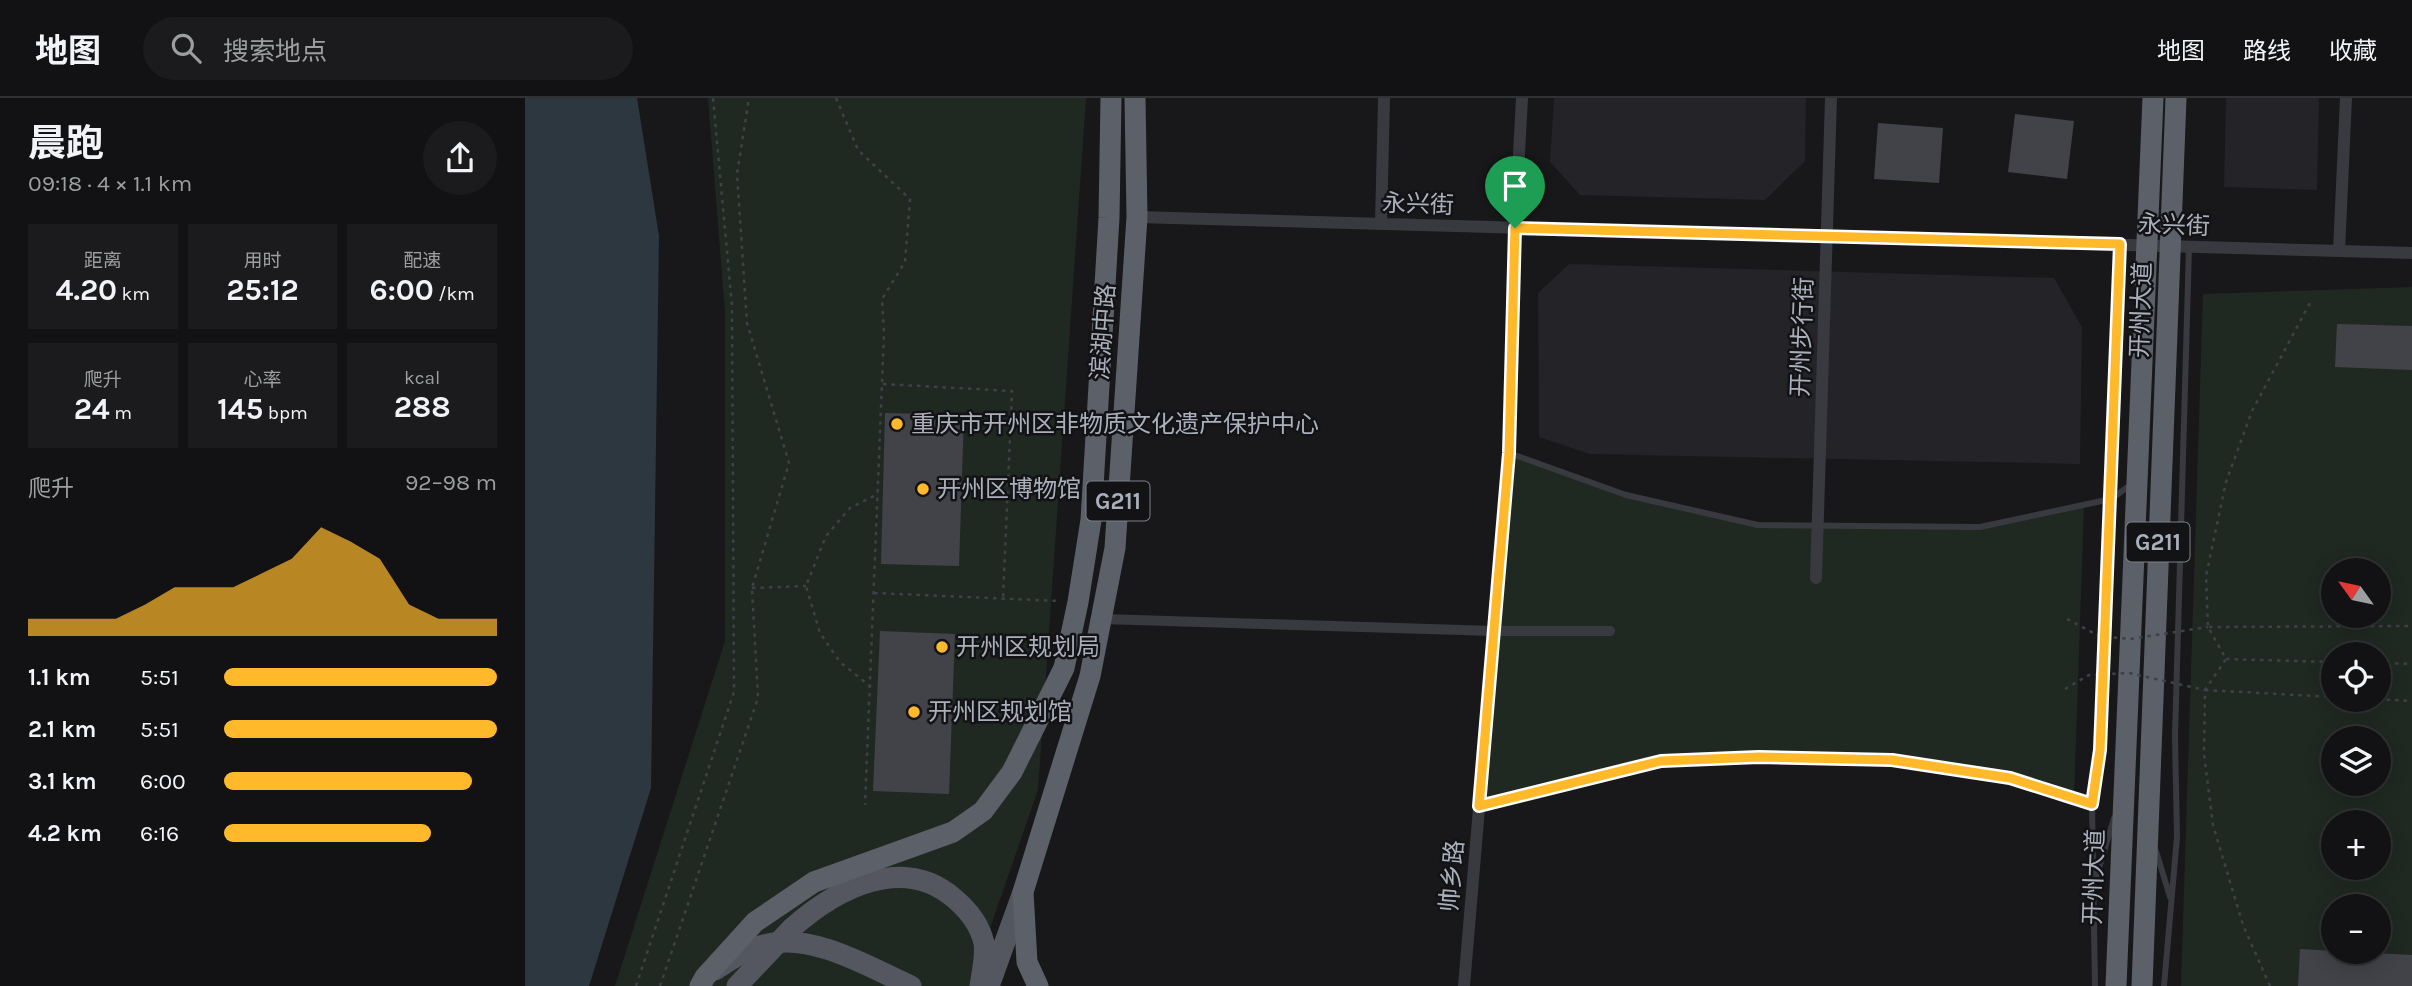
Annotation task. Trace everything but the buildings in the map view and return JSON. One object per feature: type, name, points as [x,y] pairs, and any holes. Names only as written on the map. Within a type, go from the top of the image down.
[{"type":"highway","name":"滨湖中路","points":[[702,981],[755,922],[814,882],[953,832],[983,811],[1012,772],[1063,668],[1078,602],[1091,520],[1108,218],[1111,98]]},
{"type":"highway","name":"滨湖中路","points":[[1023,892],[1090,676],[1115,548],[1137,217],[1135,98]]},
{"type":"highway","name":"开州大道","points":[[2116,986],[2153,98]]},
{"type":"highway","name":"开州大道","points":[[2142,986],[2179,246],[2176,98]]},
{"type":"highway","name":"G211","points":[[1023,892],[1027,962],[1038,986]]},
{"type":"main road","points":[[737,986],[813,909],[862,884],[892,877],[918,878],[946,891],[967,909],[977,925],[984,945],[981,986]]},
{"type":"main road","points":[[989,986],[1023,892]]},
{"type":"main road","points":[[702,981],[745,951],[771,943],[796,943],[822,948],[911,986]]},
{"type":"street","points":[[1381,224],[1384,98]]},
{"type":"street","name":"帅乡路","points":[[1464,986],[1509,453],[1515,228],[1522,98]]},
{"type":"street","name":"开州步行街","points":[[1816,578],[1831,98]]},
{"type":"street","points":[[2339,250],[2346,98]]},
{"type":"street","name":"永兴街","points":[[1137,217],[2412,253]]},
{"type":"street","points":[[1103,619],[1494,631],[1610,631]]},
{"type":"lane","points":[[2095,986],[2092,804],[2100,750],[2120,244]]},
{"type":"lane","points":[[2164,986],[2177,837],[2175,736],[2179,246]]},
{"type":"lane","points":[[1509,453],[1626,495],[1758,525],[1980,527],[2111,499],[2137,481]]},
{"type":"lane","points":[[1479,806],[1661,761],[1759,757],[1892,760],[2010,778],[2092,804]]},
{"type":"lane","points":[[2094,886],[2124,786]]},
{"type":"lane","points":[[2148,824],[2172,902]]},
{"type":"path","points":[[636,986],[734,692],[732,306],[713,98]]},
{"type":"path","points":[[660,986],[758,698],[752,588],[789,463],[747,323],[737,174],[749,98]]},
{"type":"path","points":[[837,98],[858,150],[910,199],[905,262],[882,299],[884,333],[865,806]]},
{"type":"path","points":[[2226,659],[2208,627],[2206,576],[2226,482],[2252,411],[2311,301]]},
{"type":"path","points":[[882,384],[1011,391],[1003,598]]},
{"type":"path","points":[[871,687],[840,662],[820,633],[806,586],[826,536],[850,508],[878,494]]},
{"type":"path","points":[[752,588],[806,586]]},
{"type":"path","points":[[874,593],[1078,602]]},
{"type":"path","points":[[2067,619],[2099,636],[2130,639],[2208,627],[2412,626]]},
{"type":"path","points":[[2226,659],[2321,662]]},
{"type":"path","points":[[2226,659],[2205,690],[2203,754],[2213,825],[2243,925],[2270,986]]},
{"type":"path","points":[[2391,663],[2412,664]]},
{"type":"path","points":[[2064,689],[2089,675],[2129,673],[2205,690],[2321,696]]},
{"type":"path","points":[[2391,700],[2412,701]]},
{"type":"shaded area","points":[[525,98],[637,98],[659,236],[651,788],[589,986],[525,986]]},
{"type":"shaded area","points":[[708,98],[1086,98],[1038,790],[970,986],[615,986],[725,641],[725,312]]},
{"type":"shaded area","points":[[1554,98],[1806,98],[1805,161],[1765,200],[1580,195],[1550,162]]},
{"type":"shaded area","points":[[2226,98],[2319,98],[2317,190],[2224,187]]},
{"type":"shaded area","points":[[1569,264],[2054,278],[2082,327],[2080,464],[1590,454],[1539,437],[1538,293]]},
{"type":"shaded area","points":[[2412,287],[2412,986],[2181,986],[2203,294]]},
{"type":"shaded area","points":[[1509,453],[1626,495],[1758,525],[1980,527],[2084,505],[2074,799],[2010,778],[1892,760],[1759,757],[1661,761],[1479,806]]},
{"type":"place","name":"重庆市开州区非物质文化遗产保护中心","points":[[897,424]]},
{"type":"place","name":"开州区博物馆","points":[[923,489]]},
{"type":"place","name":"开州区规划局","points":[[942,647]]},
{"type":"place","name":"开州区规划馆","points":[[914,712]]},
{"type":"route","points":[[1515,228],[2120,244],[2100,750],[2092,804],[2010,778],[1892,760],[1759,757],[1661,761],[1479,806],[1509,453],[1515,228]]}]
